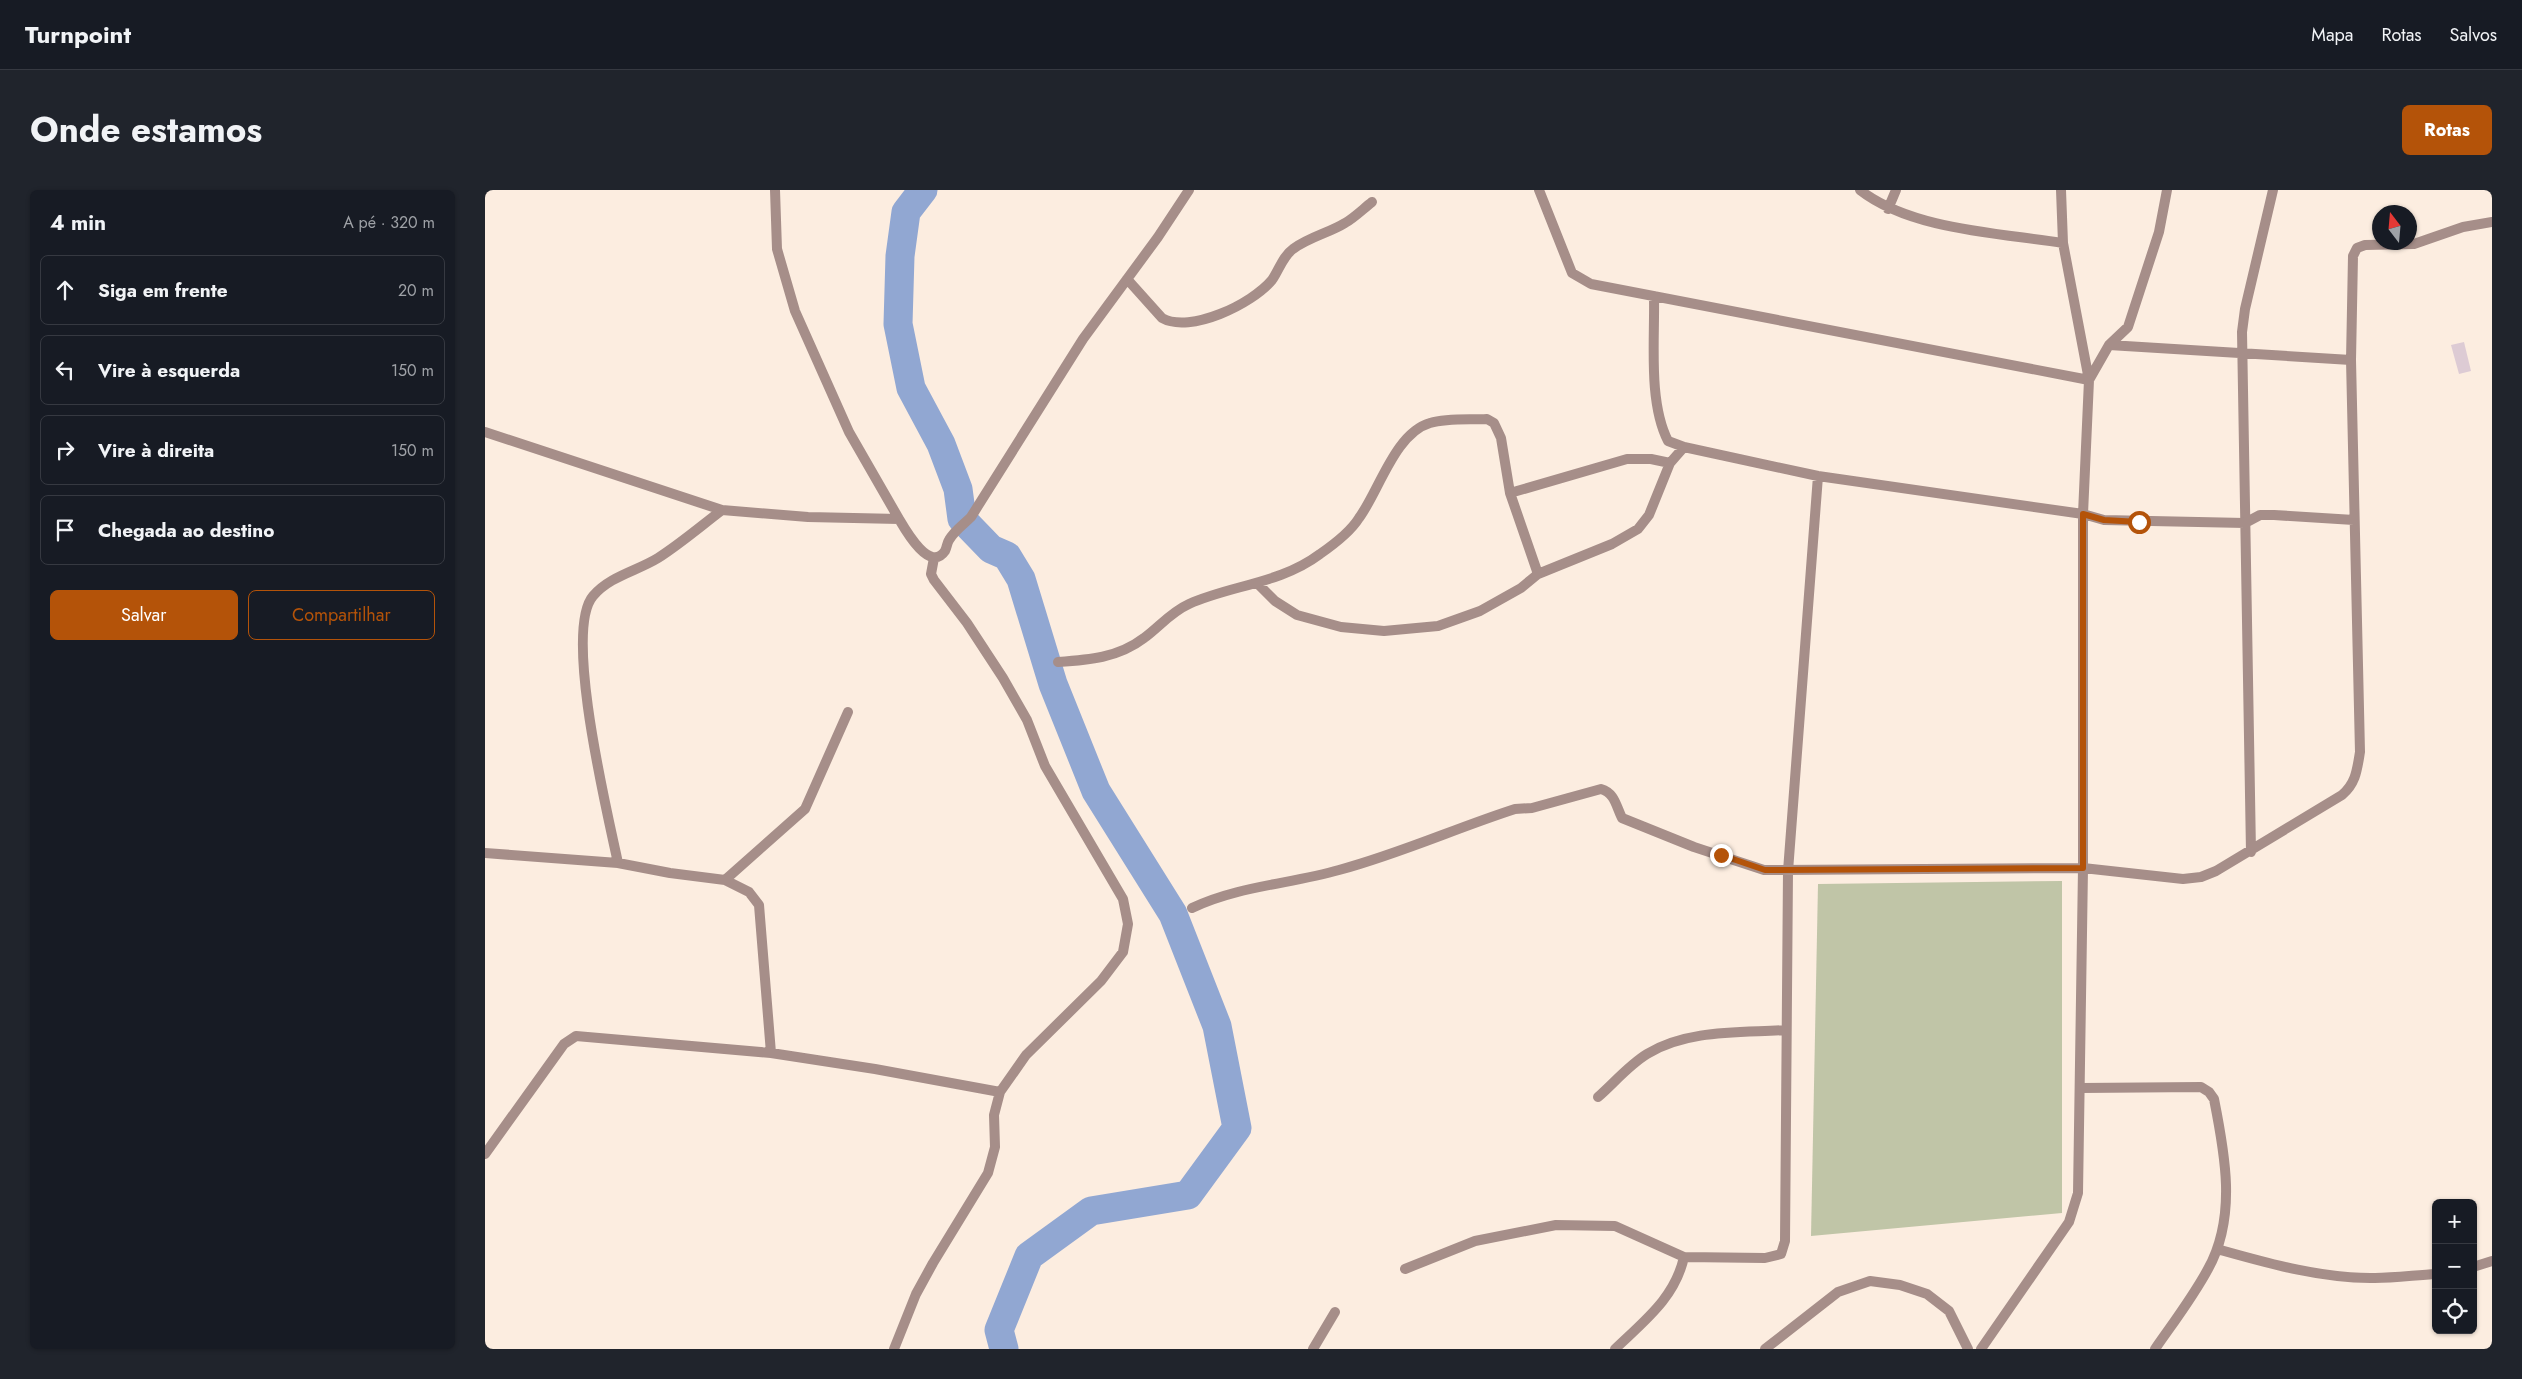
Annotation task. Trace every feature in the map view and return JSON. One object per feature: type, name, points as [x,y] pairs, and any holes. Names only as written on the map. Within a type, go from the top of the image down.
[{"type":"street","points":[[775,190],[777,249],[795,311],[849,432],[899,519],[925,554],[934,558]]},
{"type":"street","points":[[934,558],[945,552],[949,539],[971,517],[1083,339],[1189,190]]},
{"type":"street","points":[[1539,190],[1572,273],[1591,284],[2089,380]]},
{"type":"street","points":[[1860,190],[1889,209],[1921,220],[2063,243]]},
{"type":"street","points":[[1889,209],[1896,190]]},
{"type":"street","points":[[1981,1349],[2042,1264],[2069,1222],[2078,1193],[2083,868],[2083,514],[2089,380],[2063,243],[2061,190]]},
{"type":"street","points":[[2089,380],[2109,345],[2128,327],[2159,232],[2167,190]]},
{"type":"street","points":[[2251,852],[2242,332],[2245,308],[2273,190]]},
{"type":"street","points":[[1127,279],[1162,318],[1169,322],[1179,324],[1222,314],[1246,301],[1271,280],[1292,249],[1345,223],[1372,202]]},
{"type":"street","points":[[1192,908],[1240,890],[1284,884],[1340,870],[1509,811],[1532,808],[1601,789],[1608,791],[1614,799],[1622,818],[1755,868],[1787,871],[2083,868],[2183,880],[2201,877],[2251,852],[2342,795],[2351,787],[2356,776],[2360,752],[2351,360],[2353,256],[2357,248],[2365,245],[2414,244],[2463,227],[2492,222]]},
{"type":"street","points":[[1654,296],[1656,405],[1660,425],[1668,441],[1684,447],[1818,476],[2083,514],[2104,520],[2245,523],[2259,515],[2355,520]]},
{"type":"street","points":[[2109,345],[2351,360]]},
{"type":"street","points":[[1057,662],[1101,659],[1123,651],[1143,639],[1165,620],[1189,604],[1257,584],[1319,555],[1359,520],[1393,455],[1416,431],[1429,423],[1487,419],[1494,423],[1501,438],[1509,493],[1538,574]]},
{"type":"street","points":[[485,432],[722,510],[808,517],[899,519]]},
{"type":"street","points":[[1257,584],[1275,601],[1297,615],[1341,627],[1384,631],[1438,626],[1481,611],[1521,588],[1538,574],[1613,544],[1638,529],[1649,515],[1670,463],[1684,447]]},
{"type":"street","points":[[1509,493],[1627,459],[1651,459],[1670,463]]},
{"type":"street","points":[[1405,1269],[1475,1242],[1556,1224],[1615,1226],[1684,1257],[1765,1258],[1781,1254],[1785,1241],[1787,871],[1818,476]]},
{"type":"street","points":[[618,863],[589,710],[583,651],[584,616],[592,597],[606,584],[658,558],[722,510]]},
{"type":"street","points":[[894,1349],[917,1294],[933,1263],[988,1173],[995,1147],[994,1115],[1000,1092],[1026,1055],[1101,981],[1123,952],[1128,924],[1123,899],[1045,766],[1027,720],[1008,686],[967,623],[934,580],[931,574],[934,558]]},
{"type":"street","points":[[725,880],[805,809],[848,712]]},
{"type":"street","points":[[485,853],[618,863],[670,873],[725,880],[749,892],[759,905],[771,1053]]},
{"type":"street","points":[[1598,1097],[1647,1054],[1667,1044],[1687,1038],[1786,1030]]},
{"type":"street","points":[[485,1154],[564,1044],[576,1036],[771,1053],[875,1068],[1000,1092]]},
{"type":"street","points":[[2081,1088],[2201,1087],[2209,1092],[2214,1100],[2220,1130],[2226,1203],[2217,1249],[2208,1269],[2155,1349]]},
{"type":"street","points":[[2217,1249],[2274,1265],[2335,1275],[2374,1278],[2432,1274]]},
{"type":"street","points":[[1615,1349],[1651,1315],[1676,1285],[1684,1257]]},
{"type":"street","points":[[2477,1266],[2492,1261]]},
{"type":"street","points":[[1765,1349],[1838,1292],[1870,1282],[1900,1285],[1927,1294],[1949,1311],[1968,1349]]},
{"type":"street","points":[[1313,1349],[1335,1312]]},
{"type":"green space","points":[[2062,881],[2062,1213],[1811,1236],[1818,884]]},
{"type":"building","points":[[2464,342],[2471,371],[2459,374],[2451,345]]},
{"type":"waterway","points":[[923,190],[906,212],[900,256],[898,324],[911,388],[941,444],[958,489],[962,519],[991,549],[1007,556],[1021,579],[1053,684],[1096,791],[1173,914],[1217,1026],[1237,1128],[1188,1195],[1091,1211],[1029,1256],[999,1330],[1004,1349]]},
{"type":"route","points":[[1721,855],[1755,868],[1787,871],[2083,868],[2083,514],[2104,520],[2139,522]]}]
